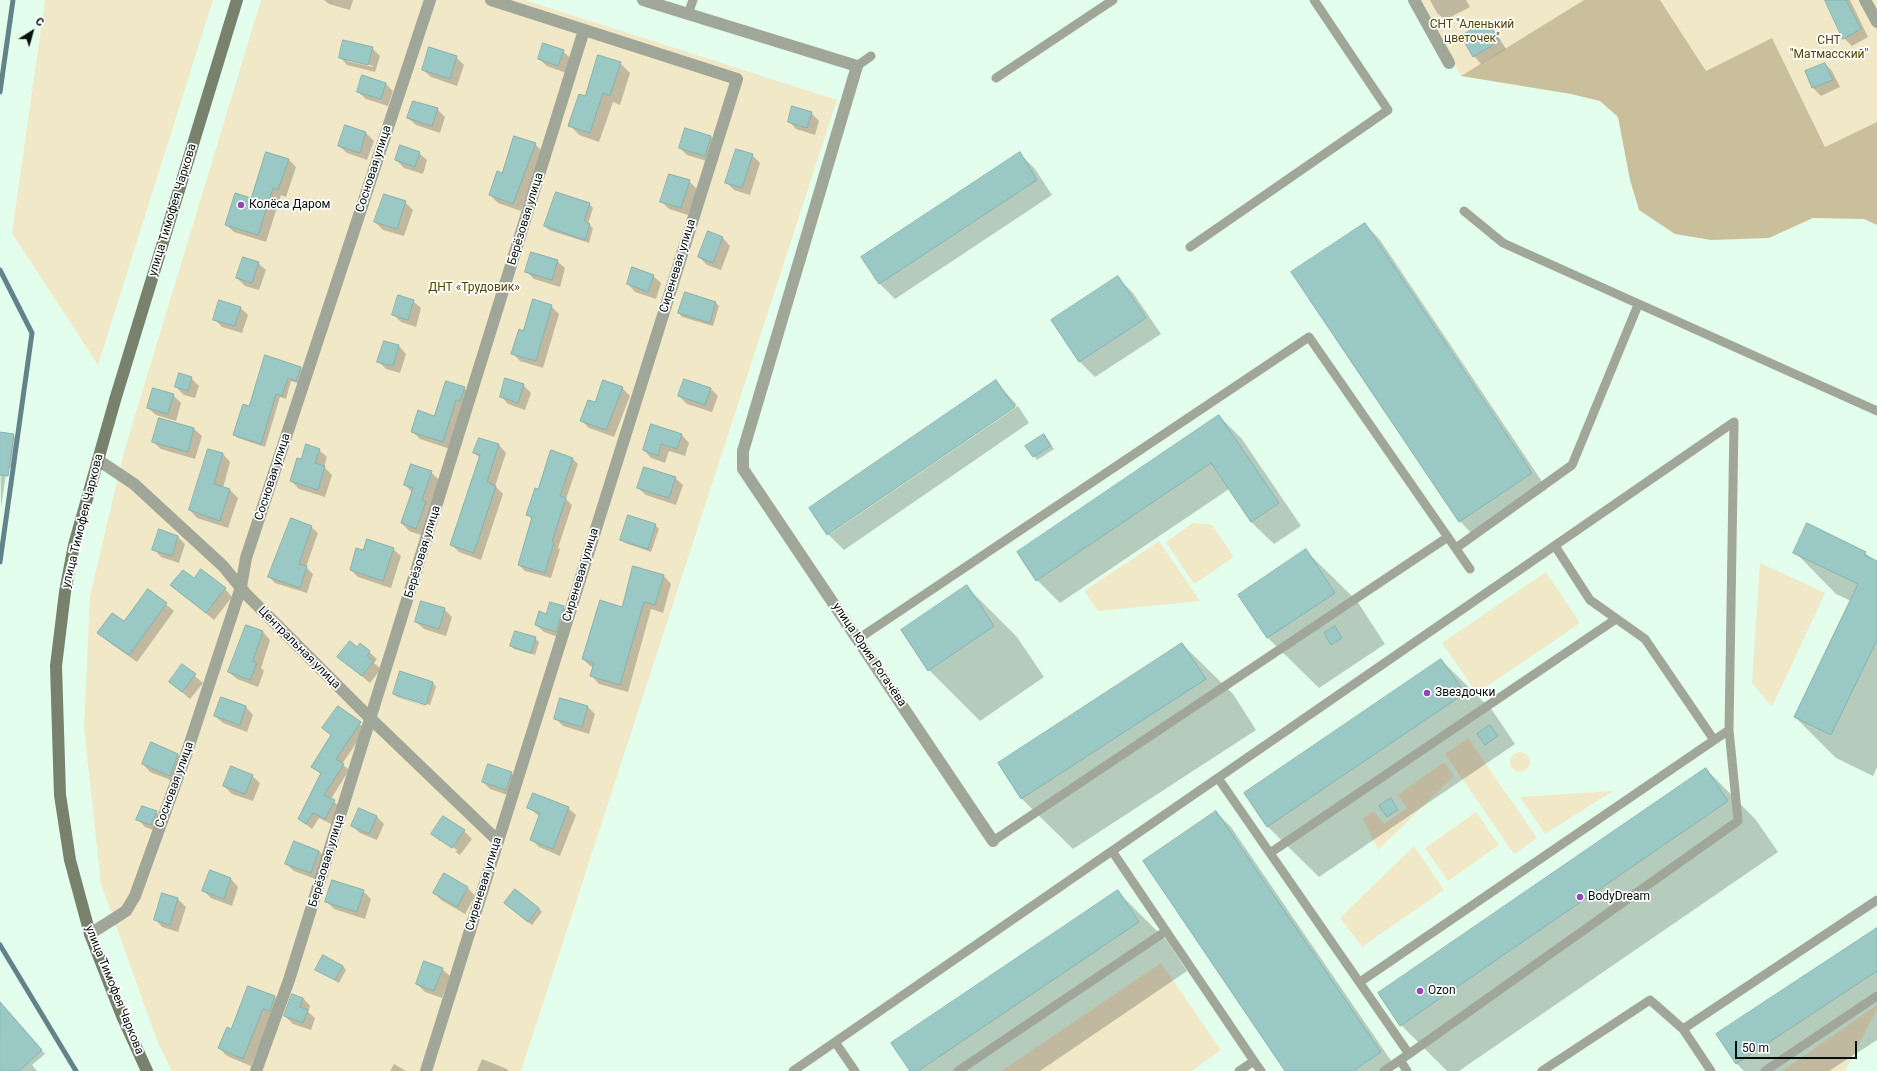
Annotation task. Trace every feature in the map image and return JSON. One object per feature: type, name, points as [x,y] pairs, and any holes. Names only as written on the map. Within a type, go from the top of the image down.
[{"type":"main road","name":"улица Тимофея Чаркова","points":[[147,1071],[122,1016],[90,934],[70,860],[60,795],[56,666],[65,592],[74,545],[98,460],[238,0]]},
{"type":"street","name":"Сосновая улица","points":[[90,934],[126,911],[135,896],[188,749],[241,587],[249,551],[430,0]]},
{"type":"street","points":[[491,0],[584,30]]},
{"type":"street","points":[[643,0],[857,66]]},
{"type":"street","points":[[1414,0],[1449,63]]},
{"type":"street","points":[[1865,0],[1877,22]]},
{"type":"street","name":"Сиреневая улица","points":[[426,1071],[737,79],[584,30]]},
{"type":"street","name":"Берёзовая улица","points":[[256,1071],[290,980],[584,30]]},
{"type":"street","name":"улица Юрия Рогачёва","points":[[857,66],[743,451],[744,470],[993,841]]},
{"type":"street","name":"Центральная улица","points":[[98,460],[134,484],[224,566],[246,594],[371,719],[498,841]]},
{"type":"lane","points":[[688,14],[693,0]]},
{"type":"lane","points":[[996,78],[1113,0]]},
{"type":"lane","points":[[1190,247],[1388,110],[1314,0]]},
{"type":"lane","points":[[857,66],[871,56]]},
{"type":"lane","points":[[1464,211],[1503,244],[1877,411]]},
{"type":"lane","points":[[1456,548],[1572,465],[1638,305]]},
{"type":"lane","points":[[858,639],[1309,337],[1470,569]]},
{"type":"lane","points":[[793,1071],[1734,422],[1729,730],[1738,821],[1384,1071]]},
{"type":"lane","points":[[993,841],[1448,537]]},
{"type":"lane","points":[[1555,546],[1590,600],[1645,639],[1714,740]]},
{"type":"lane","points":[[1270,853],[1616,619]]},
{"type":"lane","points":[[1360,982],[1729,730]]},
{"type":"lane","points":[[1218,778],[1409,1054]]},
{"type":"lane","points":[[1112,851],[1262,1071]]},
{"type":"lane","points":[[1683,1029],[1877,900]]},
{"type":"lane","points":[[958,1071],[1166,931]]},
{"type":"lane","points":[[1765,1071],[1877,996]]},
{"type":"lane","points":[[1542,1071],[1650,1000],[1683,1029],[1711,1071]]},
{"type":"lane","points":[[835,1042],[855,1071]]},
{"type":"lane","points":[[1400,1060],[1407,1071]]},
{"type":"lane","points":[[1239,1071],[1254,1061]]},
{"type":"green space","points":[[45,0],[213,0],[98,365],[12,233]]},
{"type":"green space","name":"ДНТ «Трудовик»","points":[[261,0],[525,0],[837,100],[521,1071],[172,1071],[158,1043],[101,884],[84,728],[90,596],[124,452]]},
{"type":"green space","name":"СНТ \"Аленький цветочек\"","points":[[1418,0],[1584,0],[1461,76]]},
{"type":"green space","name":"СНТ \"Матмасский\"","points":[[1660,0],[1877,0],[1877,122],[1825,147],[1772,38],[1706,71]]},
{"type":"green space","points":[[1193,523],[1212,525],[1234,557],[1194,584],[1166,542]]},
{"type":"green space","points":[[1159,541],[1200,601],[1098,611],[1084,591]]},
{"type":"green space","points":[[1760,563],[1825,593],[1772,707],[1752,683]]},
{"type":"green space","points":[[1546,572],[1580,623],[1477,693],[1442,643]]},
{"type":"green space","points":[[1468,738],[1537,838],[1514,854],[1445,754]]},
{"type":"green space","points":[[1520,752],[1527,755],[1530,762],[1527,769],[1520,772],[1513,769],[1510,762],[1513,755]]},
{"type":"green space","points":[[1444,762],[1454,776],[1378,850],[1363,819],[1374,811],[1384,824],[1407,808],[1398,795]]},
{"type":"green space","points":[[1613,791],[1545,834],[1520,797]]},
{"type":"green space","points":[[1476,812],[1499,845],[1448,881],[1425,848]]},
{"type":"green space","points":[[1414,846],[1444,890],[1362,947],[1340,918]]},
{"type":"green space","points":[[1161,963],[1221,1050],[1192,1071],[1001,1071]]},
{"type":"green space","points":[[1877,1005],[1877,1009],[1845,1071],[1782,1071]]},
{"type":"shaded area","points":[[1584,0],[1660,0],[1706,71],[1772,38],[1825,147],[1877,122],[1877,225],[1864,219],[1813,218],[1769,238],[1711,240],[1675,234],[1639,210],[1630,180],[1618,117],[1600,101],[1571,94],[1461,76]]},
{"type":"building","points":[[1825,0],[1846,0],[1861,29],[1843,39]]},
{"type":"building","points":[[1487,21],[1499,41],[1473,57],[1461,36]]},
{"type":"building","points":[[343,40],[373,47],[368,65],[339,58]]},
{"type":"building","points":[[543,43],[564,50],[558,66],[538,59]]},
{"type":"building","points":[[429,47],[457,56],[450,79],[422,70]]},
{"type":"building","points":[[598,55],[621,62],[610,96],[603,93],[590,133],[568,126],[579,94],[585,96]]},
{"type":"building","points":[[1825,63],[1833,80],[1812,88],[1805,71]]},
{"type":"building","points":[[362,75],[386,83],[381,99],[357,92]]},
{"type":"building","points":[[413,101],[438,108],[432,126],[407,118]]},
{"type":"building","points":[[792,106],[812,112],[807,128],[788,122]]},
{"type":"building","points":[[345,125],[366,132],[360,153],[338,146]]},
{"type":"building","points":[[685,128],[711,136],[705,156],[679,148]]},
{"type":"building","points":[[514,136],[536,143],[513,204],[489,195],[497,171],[502,173]]},
{"type":"building","points":[[400,145],[420,152],[415,167],[395,160]]},
{"type":"building","points":[[736,149],[753,154],[742,188],[725,183]]},
{"type":"building","points":[[266,152],[289,159],[278,190],[273,188],[258,235],[225,225],[235,193],[251,198]]},
{"type":"building","points":[[1020,152],[1037,180],[879,284],[861,257]]},
{"type":"building","points":[[669,174],[690,180],[681,208],[660,202]]},
{"type":"building","points":[[556,192],[590,203],[584,221],[590,224],[585,240],[544,226]]},
{"type":"building","points":[[384,194],[406,201],[397,229],[374,222]]},
{"type":"building","points":[[1365,223],[1532,473],[1459,522],[1291,272]]},
{"type":"building","points":[[708,231],[723,237],[713,263],[698,257]]},
{"type":"building","points":[[531,252],[558,260],[552,280],[525,272]]},
{"type":"building","points":[[243,257],[259,262],[252,283],[236,278]]},
{"type":"building","points":[[632,267],[654,275],[648,292],[627,284]]},
{"type":"building","points":[[1118,276],[1146,318],[1079,362],[1051,320]]},
{"type":"building","points":[[685,292],[716,302],[710,323],[678,313]]},
{"type":"building","points":[[398,295],[414,300],[408,320],[392,315]]},
{"type":"building","points":[[533,299],[552,305],[536,361],[511,354],[519,329],[523,331]]},
{"type":"building","points":[[219,300],[241,307],[235,326],[213,320]]},
{"type":"building","points":[[384,341],[399,345],[393,366],[377,362]]},
{"type":"building","points":[[265,355],[301,367],[296,381],[288,378],[282,396],[276,394],[261,444],[233,435],[243,404],[249,406]]},
{"type":"building","points":[[179,373],[192,377],[188,391],[175,387]]},
{"type":"building","points":[[505,378],[524,384],[518,403],[500,397]]},
{"type":"building","points":[[684,379],[711,388],[705,405],[678,396]]},
{"type":"building","points":[[603,380],[623,387],[606,430],[580,421],[588,400],[595,402]]},
{"type":"building","points":[[996,380],[1015,407],[827,535],[809,508]]},
{"type":"building","points":[[446,381],[465,387],[460,402],[456,400],[443,442],[411,432],[418,410],[434,416]]},
{"type":"building","points":[[153,388],[174,394],[168,414],[147,408]]},
{"type":"building","points":[[1219,415],[1279,503],[1251,522],[1211,463],[1036,581],[1017,552]]},
{"type":"building","points":[[159,418],[194,428],[188,452],[152,442]]},
{"type":"building","points":[[651,424],[682,434],[677,449],[661,444],[658,456],[643,450]]},
{"type":"building","points":[[0,432],[14,434],[8,476],[0,475]]},
{"type":"building","points":[[1044,434],[1051,446],[1033,457],[1025,446]]},
{"type":"building","points":[[479,438],[499,444],[487,482],[496,486],[474,553],[450,545],[480,455],[473,453]]},
{"type":"building","points":[[306,444],[320,449],[315,463],[325,466],[318,490],[290,481],[297,458],[301,459]]},
{"type":"building","points":[[208,449],[223,453],[214,484],[230,489],[220,521],[189,510]]},
{"type":"building","points":[[551,450],[573,458],[560,496],[566,498],[552,542],[554,543],[545,573],[518,565],[532,517],[526,515],[535,488],[538,489]]},
{"type":"building","points":[[411,464],[432,471],[422,500],[426,502],[416,529],[401,523],[413,488],[404,485]]},
{"type":"building","points":[[644,467],[676,477],[669,498],[637,488]]},
{"type":"building","points":[[628,515],[656,524],[648,549],[620,540]]},
{"type":"building","points":[[291,518],[312,526],[299,564],[307,566],[300,588],[268,577]]},
{"type":"building","points":[[1807,523],[1866,552],[1864,555],[1877,561],[1877,640],[1831,735],[1794,717],[1858,584],[1793,553]]},
{"type":"building","points":[[159,529],[178,536],[172,556],[152,550]]},
{"type":"building","points":[[367,539],[394,548],[383,581],[350,570],[356,548],[363,550]]},
{"type":"building","points":[[1306,549],[1335,593],[1267,638],[1238,595]]},
{"type":"building","points":[[633,566],[664,575],[655,605],[644,602],[620,685],[590,676],[594,663],[582,659],[600,600],[622,607]]},
{"type":"building","points":[[201,569],[226,588],[206,613],[170,585],[183,570],[194,578]]},
{"type":"building","points":[[967,585],[994,626],[928,671],[901,630]]},
{"type":"building","points":[[148,589],[167,603],[129,655],[97,633],[112,613],[124,621]]},
{"type":"building","points":[[421,601],[445,608],[439,629],[415,622]]},
{"type":"building","points":[[550,602],[564,606],[556,632],[535,625],[539,611],[546,614]]},
{"type":"building","points":[[246,625],[263,631],[253,661],[257,663],[250,680],[228,672]]},
{"type":"building","points":[[1335,626],[1342,638],[1331,645],[1324,633]]},
{"type":"building","points":[[515,631],[536,637],[531,653],[510,646]]},
{"type":"building","points":[[350,641],[357,647],[360,643],[370,651],[367,656],[374,661],[362,676],[337,657]]},
{"type":"building","points":[[1182,643],[1206,679],[1021,799],[998,763]]},
{"type":"building","points":[[1441,659],[1465,693],[1267,827],[1244,793]]},
{"type":"building","points":[[182,664],[196,674],[182,692],[169,682]]},
{"type":"building","points":[[400,671],[433,682],[426,705],[393,694]]},
{"type":"building","points":[[221,697],[246,706],[240,725],[214,716]]},
{"type":"building","points":[[560,698],[588,706],[582,727],[554,719]]},
{"type":"building","points":[[338,706],[361,722],[336,759],[344,764],[324,795],[335,800],[325,819],[313,813],[306,824],[298,819],[321,773],[311,767],[331,735],[322,728]]},
{"type":"building","points":[[1490,725],[1498,736],[1485,745],[1477,734]]},
{"type":"building","points":[[151,742],[178,754],[170,776],[142,764]]},
{"type":"building","points":[[488,764],[512,772],[506,790],[482,782]]},
{"type":"building","points":[[231,766],[253,775],[245,794],[223,786]]},
{"type":"building","points":[[1706,768],[1728,801],[1400,1026],[1378,993]]},
{"type":"building","points":[[533,793],[569,807],[553,849],[530,840],[540,813],[527,808]]},
{"type":"building","points":[[1391,798],[1398,810],[1387,817],[1379,806]]},
{"type":"building","points":[[142,806],[157,811],[151,825],[136,820]]},
{"type":"building","points":[[359,808],[377,816],[369,834],[351,826]]},
{"type":"building","points":[[1216,811],[1381,1052],[1353,1071],[1285,1071],[1143,861]]},
{"type":"building","points":[[443,816],[465,830],[452,848],[431,834]]},
{"type":"building","points":[[294,841],[319,851],[311,873],[285,864]]},
{"type":"building","points":[[210,870],[231,878],[224,899],[202,891]]},
{"type":"building","points":[[444,873],[468,887],[457,907],[433,893]]},
{"type":"building","points":[[332,880],[364,890],[357,912],[325,902]]},
{"type":"building","points":[[515,889],[539,908],[528,922],[504,903]]},
{"type":"building","points":[[1118,890],[1139,922],[918,1071],[910,1071],[891,1043]]},
{"type":"building","points":[[162,893],[178,898],[170,925],[154,920]]},
{"type":"building","points":[[1877,928],[1877,971],[1736,1064],[1716,1034]]},
{"type":"building","points":[[323,955],[343,966],[335,980],[315,970]]},
{"type":"building","points":[[424,961],[443,968],[434,991],[416,984]]},
{"type":"building","points":[[248,986],[275,996],[270,1011],[263,1009],[243,1059],[218,1048],[227,1027],[231,1029]]},
{"type":"building","points":[[292,994],[303,998],[300,1007],[308,1010],[303,1023],[284,1016]]},
{"type":"building","points":[[0,1002],[42,1050],[19,1071],[0,1071]]},
{"type":"waterway","points":[[0,92],[13,0]]},
{"type":"waterway","points":[[0,270],[32,333],[0,562]]},
{"type":"waterway","points":[[0,945],[76,1071]]},
{"type":"place","name":"Колёса Даром","points":[[241,205]]},
{"type":"place","name":"Звездочки","points":[[1427,693]]},
{"type":"place","name":"BodyDream","points":[[1580,897]]},
{"type":"place","name":"Ozon","points":[[1420,991]]}]
